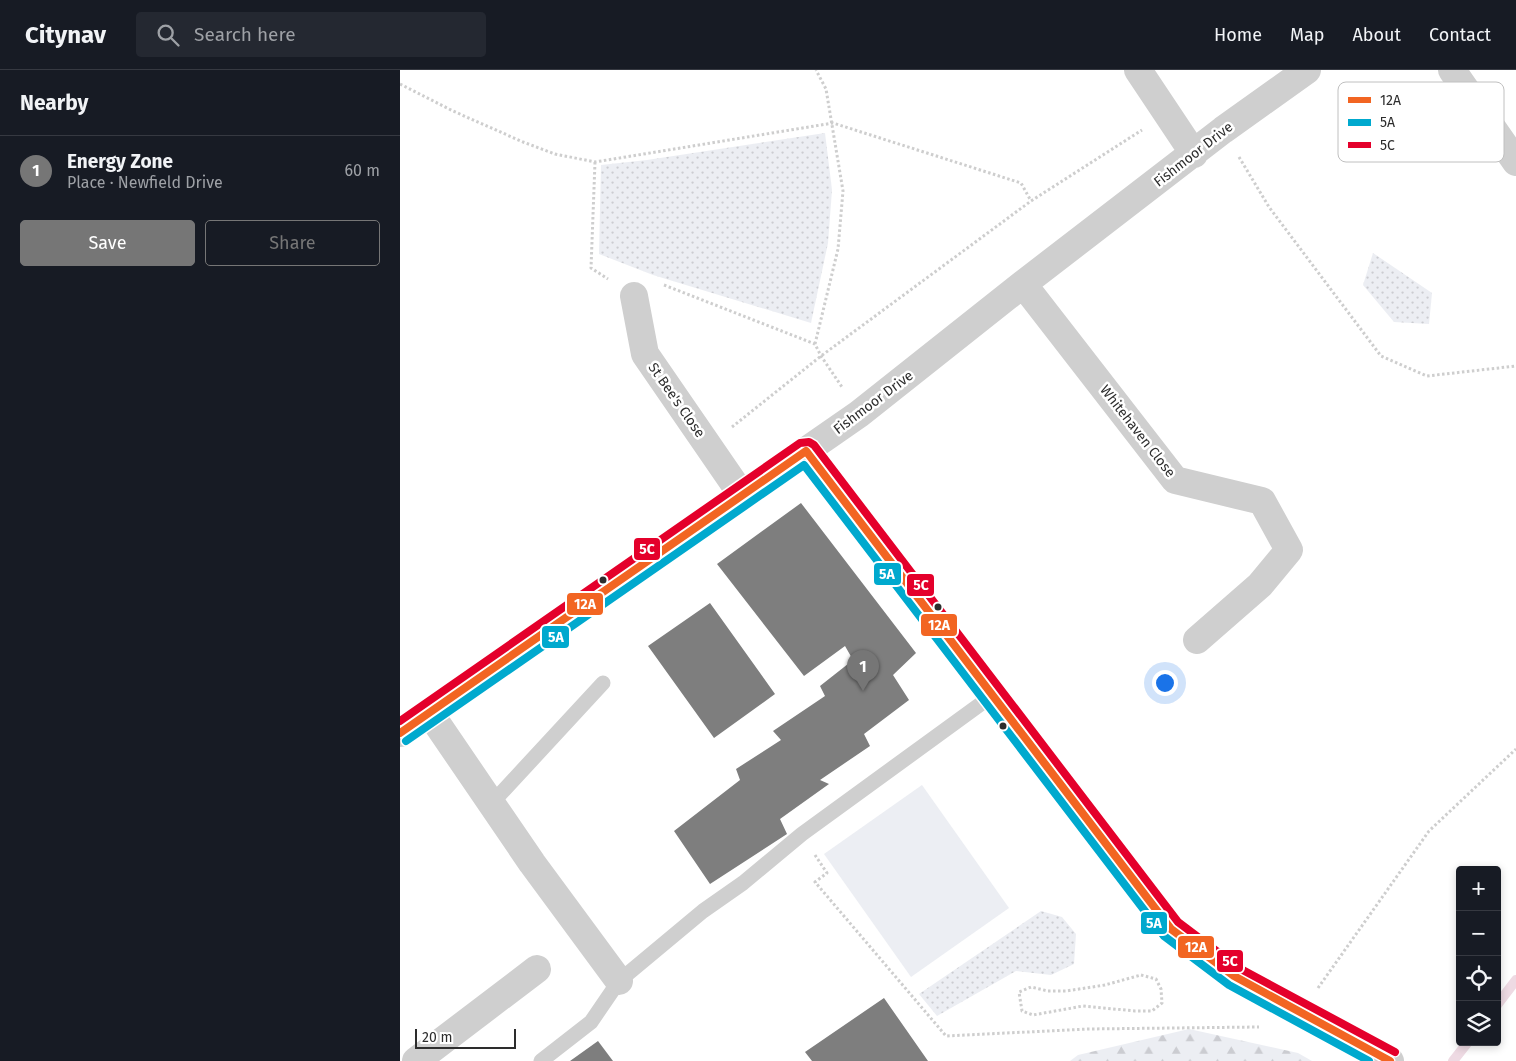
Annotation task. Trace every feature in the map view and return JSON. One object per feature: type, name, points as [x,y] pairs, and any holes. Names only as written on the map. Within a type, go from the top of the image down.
[{"type":"street","points":[[1138,70],[1194,154]]},
{"type":"street","name":"Fishmoor Drive","points":[[400,733],[859,414],[1023,284],[1223,130],[1307,70]]},
{"type":"street","points":[[1452,70],[1460,82]]},
{"type":"street","points":[[1504,145],[1516,162]]},
{"type":"street","name":"Whitehaven Close","points":[[1023,284],[1175,480],[1262,501],[1289,550],[1260,584],[1197,640]]},
{"type":"street","name":"St Bee's Close","points":[[634,296],[645,354],[742,495]]},
{"type":"street","points":[[806,451],[1171,929],[1234,976],[1390,1061]]},
{"type":"street","points":[[430,712],[532,863],[619,981]]},
{"type":"street","points":[[416,1061],[537,969]]},
{"type":"lane","points":[[492,803],[603,684]]},
{"type":"lane","points":[[540,1061],[591,1022],[619,981],[703,911],[743,883],[802,834],[993,695]]},
{"type":"path","points":[[816,70],[826,89],[843,190],[838,249],[815,344],[859,414]]},
{"type":"path","points":[[400,84],[453,111],[523,142],[555,154],[594,162],[833,123],[1021,184],[1031,201]]},
{"type":"path","points":[[708,445],[821,356],[1031,201],[1167,113]]},
{"type":"path","points":[[1223,130],[1269,207],[1381,356],[1427,376],[1516,366]]},
{"type":"path","points":[[594,162],[591,268],[634,296],[659,283],[815,344]]},
{"type":"path","points":[[802,834],[827,873],[815,882],[946,1036],[1088,1029],[1261,1027],[1290,1007],[1429,831],[1516,749]]},
{"type":"path","points":[[1142,976],[1156,979],[1161,989],[1162,1003],[1152,1011],[1120,1009],[1083,1006],[1033,1014],[1022,1011],[1019,992],[1031,987],[1048,991],[1066,991],[1105,985],[1142,976]]},
{"type":"green space","points":[[825,133],[832,190],[828,243],[811,323],[653,275],[599,254],[601,165],[647,160]]},
{"type":"green space","points":[[1373,253],[1432,293],[1429,324],[1394,322],[1363,285]]},
{"type":"green space","points":[[922,785],[1009,908],[911,977],[824,854]]},
{"type":"green space","points":[[1041,911],[1062,917],[1076,934],[1074,964],[1051,975],[1016,971],[937,1016],[919,994]]},
{"type":"green space","points":[[1189,1029],[1298,1053],[1312,1061],[1070,1061],[1078,1055]]},
{"type":"building","points":[[801,503],[916,653],[893,675],[909,700],[864,734],[870,746],[820,780],[829,784],[780,819],[787,834],[710,884],[674,831],[740,780],[736,769],[781,740],[773,731],[825,696],[820,686],[853,660],[845,646],[804,676],[717,564]]},
{"type":"building","points":[[710,603],[775,694],[714,738],[648,646]]},
{"type":"building","points":[[884,998],[928,1061],[812,1061],[805,1052]]},
{"type":"building","points":[[598,1041],[613,1061],[570,1061]]},
{"type":"waterway","points":[[1500,1001],[1516,980]]},
{"type":"waterway","points":[[1453,1061],[1465,1046]]},
{"type":"transit line","name":"5C","points":[[400,721],[800,443],[809,442],[814,445],[1178,922],[1239,968],[1395,1052]]},
{"type":"transit line","name":"12A","points":[[400,733],[806,451],[1171,929],[1234,976],[1390,1061]]},
{"type":"transit line","name":"5A","points":[[406,741],[804,465],[1164,936],[1229,985],[1369,1061]]},
{"type":"place","name":"Energy Zone","points":[[863,691]]}]
